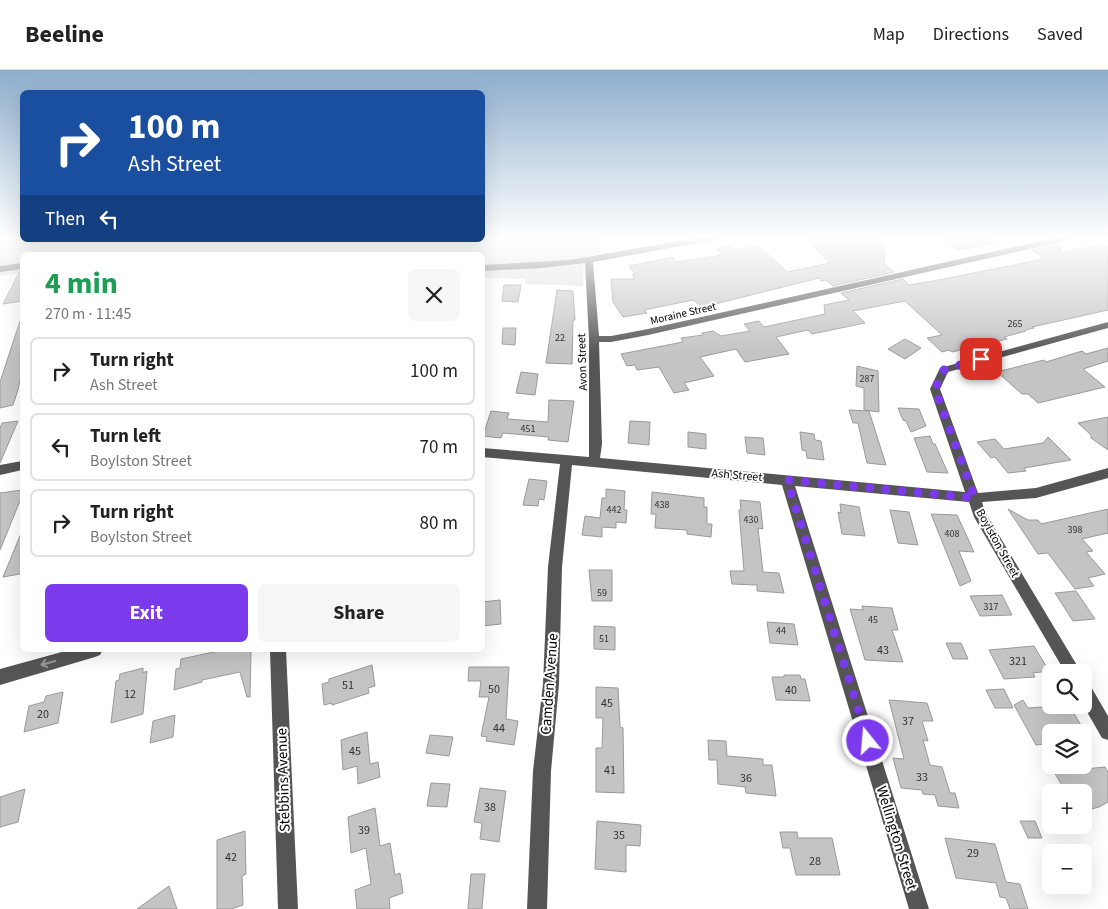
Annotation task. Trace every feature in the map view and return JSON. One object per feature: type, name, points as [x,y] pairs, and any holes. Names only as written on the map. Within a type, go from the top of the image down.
[{"type":"street","name":"Avon Street","points":[[590,276],[594,339],[596,444],[594,463]]},
{"type":"street","name":"Moraine Street","points":[[594,339],[611,339],[648,332],[895,276]]},
{"type":"street","name":"Boylston Street","points":[[1068,664],[979,513],[935,389],[944,370],[1108,325]]},
{"type":"street","name":"Ash Street","points":[[485,452],[975,498],[1036,493],[1108,473]]},
{"type":"street","name":"Camden Avenue","points":[[537,909],[542,771],[551,684],[555,567],[566,460]]},
{"type":"street","points":[[0,470],[20,465]]},
{"type":"street","name":"Wellington Street","points":[[787,480],[919,909]]},
{"type":"street","points":[[0,677],[88,652]]},
{"type":"street","name":"Stebbins Avenue","points":[[278,652],[288,909]]},
{"type":"street","points":[[1092,705],[1108,732]]},
{"type":"shaded area","points":[[485,276],[583,276],[583,286],[525,284],[525,279],[485,278]]},
{"type":"building","points":[[17,276],[20,276],[20,301],[3,304]]},
{"type":"building","points":[[633,276],[876,276],[833,286],[826,280],[821,281],[819,278],[703,307],[693,300],[644,310],[647,313],[623,317],[613,302],[611,279],[635,279]]},
{"type":"building","points":[[957,276],[1108,276],[1108,310],[1032,327],[1034,328],[1004,337],[1007,339],[952,352],[949,350],[942,352],[927,338],[942,335],[905,301],[853,311],[865,323],[812,334],[808,330],[776,337],[789,354],[745,362],[736,349],[700,357],[714,376],[684,383],[689,390],[674,393],[659,367],[637,370],[635,365],[627,366],[621,354],[683,342],[681,338],[703,335],[702,333],[713,331],[721,336],[750,331],[744,324],[759,321],[764,327],[825,314],[824,305],[849,300],[841,293],[903,279],[909,285]]},
{"type":"building","points":[[504,285],[521,285],[518,302],[502,301]]},
{"type":"building","points":[[557,290],[573,291],[575,320],[573,320],[572,364],[546,363]]},
{"type":"building","points":[[20,321],[20,380],[13,405],[0,408],[0,382]]},
{"type":"building","points":[[503,328],[516,328],[515,345],[502,344]]},
{"type":"building","points":[[905,339],[921,348],[905,359],[888,349]]},
{"type":"building","points":[[1108,348],[1108,361],[1083,369],[1105,387],[1038,403],[1028,394],[1022,394],[997,372],[1044,360],[1046,362],[1082,351],[1086,354]]},
{"type":"building","points":[[857,366],[878,371],[879,412],[864,410],[864,388],[856,386]]},
{"type":"building","points":[[521,372],[538,374],[535,395],[516,393]]},
{"type":"building","points":[[549,400],[574,401],[568,442],[548,440],[549,437],[503,433],[501,438],[485,436],[491,411],[509,413],[507,419],[548,422]]},
{"type":"building","points":[[898,408],[919,409],[926,426],[911,432]]},
{"type":"building","points":[[849,410],[869,411],[886,465],[867,463],[858,423],[853,423]]},
{"type":"building","points":[[1108,417],[1108,450],[1091,438],[1091,435],[1078,423]]},
{"type":"building","points":[[18,421],[0,463],[0,428],[2,423]]},
{"type":"building","points":[[630,421],[650,422],[649,445],[628,443]]},
{"type":"building","points":[[688,432],[706,434],[706,449],[688,447]]},
{"type":"building","points":[[800,432],[814,434],[815,440],[821,441],[824,460],[807,458],[806,451],[802,450]]},
{"type":"building","points":[[930,436],[948,473],[927,472],[914,438]]},
{"type":"building","points":[[745,437],[763,438],[765,455],[747,453]]},
{"type":"building","points":[[1048,437],[1071,460],[1024,468],[1026,471],[1008,473],[995,457],[991,458],[977,442],[995,439],[1004,449],[1043,443]]},
{"type":"building","points":[[529,479],[547,481],[544,500],[539,499],[538,506],[523,505]]},
{"type":"building","points":[[606,489],[625,491],[624,510],[627,510],[626,523],[616,522],[616,528],[602,527],[602,537],[582,535],[585,516],[600,518],[602,498],[606,498]]},
{"type":"building","points":[[20,490],[20,501],[0,550],[0,493]]},
{"type":"building","points":[[652,492],[704,498],[704,507],[707,507],[707,524],[712,524],[711,537],[687,534],[687,530],[655,528],[656,514],[651,514]]},
{"type":"building","points":[[740,500],[760,502],[763,529],[758,528],[763,572],[779,573],[784,593],[757,591],[757,585],[732,584],[730,571],[744,571],[739,510],[741,510]]},
{"type":"building","points":[[840,504],[859,507],[865,536],[842,534],[838,512],[841,513]]},
{"type":"building","points":[[1008,509],[1028,520],[1038,520],[1041,524],[1108,509],[1108,533],[1082,539],[1093,551],[1086,552],[1105,574],[1088,578],[1094,586],[1075,589],[1048,553],[1038,554]]},
{"type":"building","points":[[890,510],[909,512],[918,545],[898,543]]},
{"type":"building","points":[[931,514],[957,515],[974,552],[959,551],[971,581],[960,586]]},
{"type":"building","points":[[20,536],[20,574],[3,577]]},
{"type":"building","points":[[589,570],[612,570],[612,601],[592,601]]},
{"type":"building","points":[[1076,591],[1095,619],[1073,621],[1055,593]]},
{"type":"building","points":[[1002,595],[1012,615],[980,616],[970,596]]},
{"type":"building","points":[[500,600],[501,624],[485,626],[485,602]]},
{"type":"building","points":[[862,606],[892,608],[898,630],[892,630],[903,662],[865,660],[850,609],[863,610]]},
{"type":"building","points":[[767,622],[794,624],[798,645],[770,643]]},
{"type":"building","points":[[594,626],[615,627],[615,650],[594,649]]},
{"type":"building","points":[[946,643],[961,643],[968,659],[953,659]]},
{"type":"building","points":[[1034,646],[1045,664],[1042,664],[1042,672],[1033,673],[1035,677],[1004,679],[989,650]]},
{"type":"building","points":[[214,652],[251,652],[250,697],[247,697],[240,672],[202,680],[202,682],[174,690],[176,669],[180,668],[181,659]]},
{"type":"building","points":[[372,665],[375,686],[368,688],[369,693],[332,705],[332,703],[324,705],[322,684],[329,682],[329,679]]},
{"type":"building","points":[[469,667],[509,667],[506,719],[518,721],[514,745],[486,741],[487,737],[481,736],[489,697],[479,697],[481,681],[468,681]]},
{"type":"building","points":[[143,668],[143,673],[147,671],[143,714],[111,723],[116,681],[119,680],[120,674]]},
{"type":"building","points":[[784,675],[800,675],[801,679],[805,679],[810,701],[776,700],[772,677],[784,677]]},
{"type":"building","points":[[596,687],[618,688],[620,727],[623,728],[624,793],[596,792],[596,748],[602,748],[603,718],[596,718]]},
{"type":"building","points":[[1004,689],[1013,708],[995,708],[986,690]]},
{"type":"building","points":[[63,692],[58,723],[24,732],[29,706],[44,702],[46,696]]},
{"type":"building","points":[[889,700],[927,703],[933,721],[922,721],[928,741],[923,740],[930,765],[942,767],[950,793],[955,793],[959,808],[938,806],[935,795],[923,794],[922,790],[901,788],[893,758],[904,759]]},
{"type":"building","points":[[1023,700],[1028,708],[1042,707],[1042,714],[1074,714],[1080,724],[1042,724],[1042,744],[1036,745],[1014,705]]},
{"type":"building","points":[[175,715],[173,737],[150,743],[153,721]]},
{"type":"building","points":[[367,732],[370,764],[378,762],[380,777],[358,784],[357,766],[343,770],[341,740]]},
{"type":"building","points":[[430,735],[453,737],[449,756],[426,753]]},
{"type":"building","points":[[708,740],[726,741],[727,756],[763,759],[763,765],[772,765],[776,796],[746,793],[745,787],[718,784],[717,760],[709,760]]},
{"type":"building","points":[[1105,767],[1108,772],[1108,802],[1092,809],[1092,784],[1061,784],[1055,774],[1092,774],[1092,768]]},
{"type":"building","points":[[431,783],[450,784],[447,807],[427,806]]},
{"type":"building","points":[[480,788],[506,791],[499,842],[480,839],[482,823],[474,822]]},
{"type":"building","points":[[25,789],[18,822],[0,827],[0,797]]},
{"type":"building","points":[[375,808],[380,846],[390,843],[395,875],[400,873],[403,893],[389,898],[390,909],[357,909],[355,890],[371,884],[366,848],[351,853],[348,817]]},
{"type":"building","points":[[597,821],[641,825],[640,846],[626,845],[626,872],[595,869]]},
{"type":"building","points":[[1020,821],[1035,821],[1042,838],[1028,838]]},
{"type":"building","points":[[245,831],[246,874],[242,876],[243,905],[231,909],[217,909],[217,840]]},
{"type":"building","points":[[780,832],[797,832],[798,838],[832,838],[840,875],[796,875],[790,848],[783,848]]},
{"type":"building","points":[[945,838],[995,844],[1006,882],[1020,884],[1028,909],[1010,909],[1006,898],[1000,897],[996,883],[956,878]]},
{"type":"building","points":[[471,874],[485,874],[482,909],[468,909]]},
{"type":"building","points":[[169,886],[177,909],[137,909]]},
{"type":"route","points":[[868,741],[787,480],[975,498],[935,389],[944,370],[981,359]]}]
